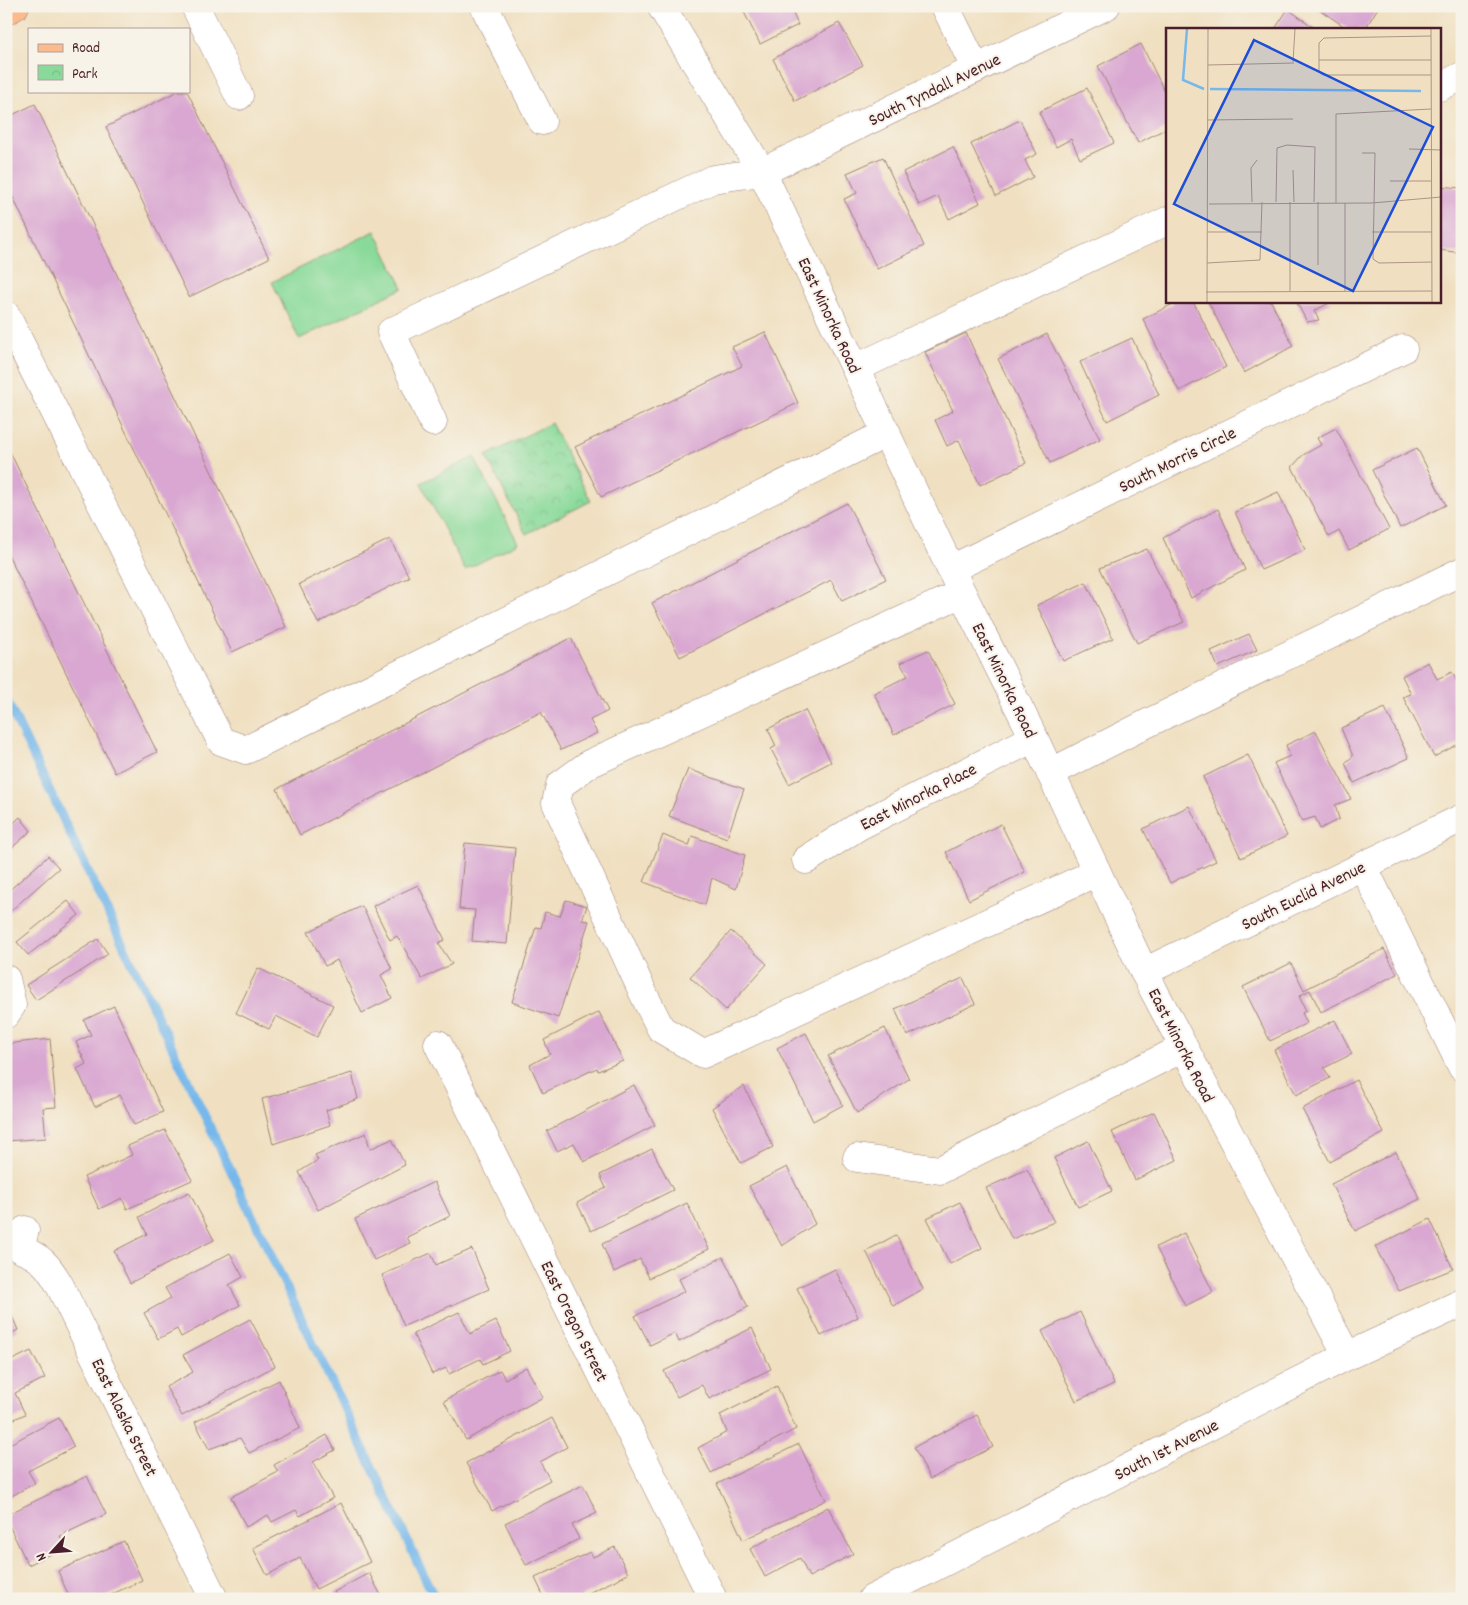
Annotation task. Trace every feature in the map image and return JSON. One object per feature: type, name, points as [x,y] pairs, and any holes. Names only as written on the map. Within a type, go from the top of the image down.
[{"type":"main road","points":[[6,11],[15,6]]},
{"type":"street","points":[[195,6],[239,96]]},
{"type":"street","points":[[484,6],[542,121]]},
{"type":"street","name":"East Minorka Road","points":[[661,6],[762,172],[1034,738],[1144,972],[1347,1356]]},
{"type":"street","points":[[945,6],[976,69]]},
{"type":"street","name":"South Tyndall Avenue","points":[[433,422],[391,332],[713,178],[762,172],[1106,6]]},
{"type":"street","points":[[1440,87],[1462,76]]},
{"type":"street","points":[[856,368],[1166,221]]},
{"type":"street","points":[[6,315],[221,741],[246,750],[886,433]]},
{"type":"street","name":"South Morris Circle","points":[[1097,872],[703,1054],[661,1029],[556,803],[560,785],[590,764],[957,581],[1403,349]]},
{"type":"street","points":[[1050,773],[1462,571]]},
{"type":"street","name":"East Minorka Place","points":[[806,860],[859,826],[1034,738]]},
{"type":"street","name":"South Euclid Avenue","points":[[1144,972],[1462,818]]},
{"type":"street","points":[[1363,866],[1462,1067]]},
{"type":"street","points":[[6,979],[12,1005],[6,1014]]},
{"type":"street","name":"East Oregon Street","points":[[438,1044],[713,1599]]},
{"type":"street","points":[[857,1158],[940,1170],[1183,1048]]},
{"type":"street","name":"East Alaska Street","points":[[17,1242],[49,1267],[59,1284],[214,1599]]},
{"type":"street","name":"South 1st Avenue","points":[[872,1599],[1347,1356],[1462,1303]]},
{"type":"green space","points":[[375,231],[403,288],[299,339],[272,282]]},
{"type":"green space","points":[[551,423],[591,501],[526,534],[486,456]]},
{"type":"green space","points":[[474,457],[518,543],[465,570],[421,483]]},
{"type":"building","points":[[741,6],[802,6],[792,11],[798,25],[760,44]]},
{"type":"building","points":[[1314,6],[1379,6],[1366,28],[1347,28]]},
{"type":"building","points":[[1288,9],[1315,28],[1276,28]]},
{"type":"building","points":[[839,23],[863,65],[795,101],[773,59]]},
{"type":"building","points":[[1141,44],[1166,94],[1166,129],[1138,143],[1098,66]]},
{"type":"building","points":[[1087,88],[1114,143],[1080,159],[1071,139],[1056,147],[1039,112]]},
{"type":"building","points":[[176,92],[187,92],[269,258],[189,297],[106,127]]},
{"type":"building","points":[[35,104],[286,627],[232,652],[6,183],[6,118]]},
{"type":"building","points":[[1020,120],[1037,154],[1025,160],[1033,177],[996,196],[971,144]]},
{"type":"building","points":[[953,147],[980,203],[949,219],[938,196],[919,205],[903,172]]},
{"type":"building","points":[[883,157],[924,246],[877,269],[844,199],[857,193],[847,173]]},
{"type":"building","points":[[1440,186],[1462,188],[1462,253],[1440,250]]},
{"type":"building","points":[[1172,302],[1194,302],[1226,367],[1179,391],[1143,319],[1173,304]]},
{"type":"building","points":[[1208,302],[1271,302],[1293,346],[1244,373]]},
{"type":"building","points":[[1297,302],[1331,302],[1314,311],[1319,320],[1307,322]]},
{"type":"building","points":[[765,332],[798,403],[601,497],[575,447],[742,366],[732,347]]},
{"type":"building","points":[[966,333],[1026,463],[980,485],[959,440],[947,446],[935,420],[953,411],[925,352]]},
{"type":"building","points":[[1047,334],[1100,439],[1050,463],[998,359]]},
{"type":"building","points":[[1132,338],[1159,395],[1107,421],[1080,362]]},
{"type":"building","points":[[1336,428],[1389,529],[1349,550],[1339,531],[1329,537],[1292,467],[1303,455],[1321,445],[1317,438]]},
{"type":"building","points":[[6,444],[157,752],[115,773],[6,550]]},
{"type":"building","points":[[1417,448],[1446,505],[1400,528],[1372,470]]},
{"type":"building","points":[[1278,492],[1305,550],[1261,570],[1235,512]]},
{"type":"building","points":[[847,503],[886,579],[842,601],[831,580],[680,657],[652,603]]},
{"type":"building","points":[[1218,509],[1245,570],[1191,598],[1163,538]]},
{"type":"building","points":[[390,539],[409,577],[318,623],[299,584]]},
{"type":"building","points":[[1147,549],[1184,622],[1137,643],[1100,568]]},
{"type":"building","points":[[1086,582],[1113,638],[1063,661],[1037,605]]},
{"type":"building","points":[[1249,634],[1257,650],[1218,667],[1211,651]]},
{"type":"building","points":[[571,638],[608,711],[590,720],[597,733],[561,750],[541,712],[300,835],[277,789]]},
{"type":"building","points":[[928,650],[955,704],[894,735],[874,693],[908,676],[900,663]]},
{"type":"building","points":[[1428,662],[1437,679],[1452,672],[1462,691],[1462,742],[1434,757],[1403,697],[1411,694],[1402,676]]},
{"type":"building","points":[[1385,708],[1409,758],[1354,783],[1345,763],[1353,756],[1341,728]]},
{"type":"building","points":[[805,710],[831,762],[789,784],[771,749],[776,746],[768,729]]},
{"type":"building","points":[[1316,731],[1351,799],[1335,805],[1339,819],[1320,829],[1315,817],[1302,821],[1274,763],[1290,756],[1286,745]]},
{"type":"building","points":[[1248,755],[1287,836],[1241,858],[1203,777]]},
{"type":"building","points":[[688,769],[744,789],[727,838],[669,816]]},
{"type":"building","points":[[1189,806],[1216,861],[1170,883],[1143,829]]},
{"type":"building","points":[[20,817],[31,831],[6,853],[6,830]]},
{"type":"building","points":[[1001,824],[1025,872],[969,900],[946,852]]},
{"type":"building","points":[[663,835],[689,846],[692,836],[745,855],[736,889],[712,878],[705,905],[644,882]]},
{"type":"building","points":[[465,843],[515,848],[507,944],[472,941],[475,910],[459,909]]},
{"type":"building","points":[[48,856],[59,868],[6,915],[6,893]]},
{"type":"building","points":[[418,885],[445,940],[438,943],[452,964],[422,979],[397,936],[390,940],[373,906]]},
{"type":"building","points":[[566,900],[587,906],[582,920],[589,921],[558,1018],[512,1002],[536,927],[541,928],[545,912],[560,916]]},
{"type":"building","points":[[68,901],[79,915],[28,955],[17,942]]},
{"type":"building","points":[[362,906],[392,969],[381,975],[392,998],[362,1013],[337,960],[325,966],[308,932]]},
{"type":"building","points":[[731,931],[767,964],[726,1010],[690,977]]},
{"type":"building","points":[[98,939],[108,954],[36,1000],[26,985]]},
{"type":"building","points":[[1384,949],[1397,974],[1321,1012],[1310,990],[1299,996],[1306,1011],[1302,1013],[1307,1023],[1270,1041],[1243,987],[1291,963],[1304,990]]},
{"type":"building","points":[[258,968],[333,1005],[317,1037],[276,1016],[269,1029],[236,1013]]},
{"type":"building","points":[[963,978],[975,1004],[907,1036],[895,1009]]},
{"type":"building","points":[[114,1006],[163,1112],[134,1125],[120,1095],[95,1107],[77,1069],[86,1064],[76,1042],[91,1035],[84,1020]]},
{"type":"building","points":[[599,1012],[623,1061],[598,1071],[597,1068],[543,1093],[530,1065],[550,1054],[544,1040]]},
{"type":"building","points":[[1335,1020],[1352,1054],[1324,1068],[1330,1078],[1296,1095],[1274,1050]]},
{"type":"building","points":[[885,1028],[909,1079],[857,1113],[828,1056]]},
{"type":"building","points":[[806,1033],[843,1105],[813,1121],[777,1048]]},
{"type":"building","points":[[50,1039],[56,1107],[43,1108],[46,1138],[7,1141],[6,1044]]},
{"type":"building","points":[[352,1073],[358,1099],[326,1110],[330,1125],[273,1144],[262,1099]]},
{"type":"building","points":[[1356,1080],[1384,1133],[1330,1162],[1302,1109]]},
{"type":"building","points":[[634,1085],[655,1125],[584,1162],[574,1143],[557,1151],[547,1131]]},
{"type":"building","points":[[744,1086],[773,1147],[741,1163],[712,1108]]},
{"type":"building","points":[[1154,1112],[1177,1160],[1135,1180],[1112,1132]]},
{"type":"building","points":[[165,1130],[192,1180],[127,1209],[122,1198],[99,1209],[84,1177],[132,1155],[128,1146]]},
{"type":"building","points":[[366,1133],[370,1149],[392,1139],[405,1165],[318,1210],[299,1172],[318,1160],[315,1155]]},
{"type":"building","points":[[1088,1141],[1112,1191],[1078,1207],[1054,1158]]},
{"type":"building","points":[[652,1149],[673,1190],[591,1231],[577,1203],[606,1188],[600,1175]]},
{"type":"building","points":[[1396,1152],[1420,1199],[1355,1231],[1331,1184]]},
{"type":"building","points":[[787,1167],[815,1224],[782,1246],[749,1186]]},
{"type":"building","points":[[1027,1169],[1054,1222],[1012,1239],[986,1188]]},
{"type":"building","points":[[434,1182],[450,1216],[407,1237],[410,1243],[374,1260],[355,1219]]},
{"type":"building","points":[[189,1192],[214,1240],[130,1283],[114,1251],[147,1234],[139,1217]]},
{"type":"building","points":[[960,1202],[982,1248],[950,1264],[927,1218]]},
{"type":"building","points":[[687,1203],[709,1249],[649,1278],[640,1259],[614,1272],[602,1244]]},
{"type":"building","points":[[1430,1219],[1453,1269],[1399,1291],[1375,1247]]},
{"type":"building","points":[[1184,1233],[1213,1292],[1185,1306],[1156,1247]]},
{"type":"building","points":[[896,1235],[923,1289],[893,1306],[866,1251]]},
{"type":"building","points":[[472,1249],[489,1289],[404,1326],[382,1275],[431,1253],[436,1265]]},
{"type":"building","points":[[230,1253],[243,1277],[229,1285],[240,1305],[181,1337],[177,1329],[158,1339],[144,1313],[171,1298],[165,1288]]},
{"type":"building","points":[[723,1257],[748,1307],[679,1342],[675,1333],[650,1345],[635,1316],[685,1291],[679,1279]]},
{"type":"building","points":[[835,1269],[858,1317],[821,1336],[797,1288]]},
{"type":"building","points":[[6,1302],[18,1330],[6,1336]]},
{"type":"building","points":[[459,1312],[470,1334],[496,1321],[510,1351],[483,1364],[480,1359],[449,1374],[446,1368],[432,1374],[413,1334]]},
{"type":"building","points":[[1080,1312],[1114,1384],[1076,1401],[1042,1331]]},
{"type":"building","points":[[250,1319],[275,1366],[182,1416],[166,1387],[193,1372],[183,1355]]},
{"type":"building","points":[[752,1328],[771,1369],[709,1399],[702,1385],[677,1397],[664,1371]]},
{"type":"building","points":[[31,1351],[45,1378],[15,1393],[25,1414],[6,1423],[6,1363]]},
{"type":"building","points":[[526,1367],[543,1397],[466,1440],[444,1401],[500,1370],[505,1379]]},
{"type":"building","points":[[279,1380],[300,1428],[249,1453],[240,1438],[209,1449],[195,1422]]},
{"type":"building","points":[[777,1386],[796,1429],[711,1473],[698,1448],[727,1432],[720,1415]]},
{"type":"building","points":[[977,1415],[993,1447],[930,1479],[914,1447]]},
{"type":"building","points":[[59,1418],[74,1447],[28,1471],[35,1483],[6,1499],[6,1446]]},
{"type":"building","points":[[552,1418],[567,1447],[540,1462],[550,1480],[492,1511],[466,1463]]},
{"type":"building","points":[[327,1435],[335,1450],[313,1462],[333,1498],[300,1516],[296,1510],[272,1522],[268,1515],[246,1527],[231,1497],[278,1472],[274,1465]]},
{"type":"building","points":[[799,1444],[826,1500],[743,1540],[717,1484]]},
{"type":"building","points":[[87,1476],[106,1514],[60,1536],[66,1547],[28,1565],[6,1519],[6,1515]]},
{"type":"building","points":[[583,1485],[597,1513],[572,1525],[579,1539],[526,1565],[505,1523]]},
{"type":"building","points":[[341,1503],[370,1562],[316,1589],[300,1558],[267,1575],[253,1548]]},
{"type":"building","points":[[828,1507],[853,1554],[809,1577],[800,1558],[765,1577],[750,1549]]},
{"type":"building","points":[[124,1541],[142,1580],[102,1599],[70,1599],[58,1571]]},
{"type":"building","points":[[615,1547],[628,1574],[580,1597],[581,1599],[545,1599],[535,1578],[590,1552],[593,1557]]},
{"type":"building","points":[[369,1573],[383,1599],[337,1599],[334,1592]]},
{"type":"waterway","points":[[6,699],[435,1599]]}]
